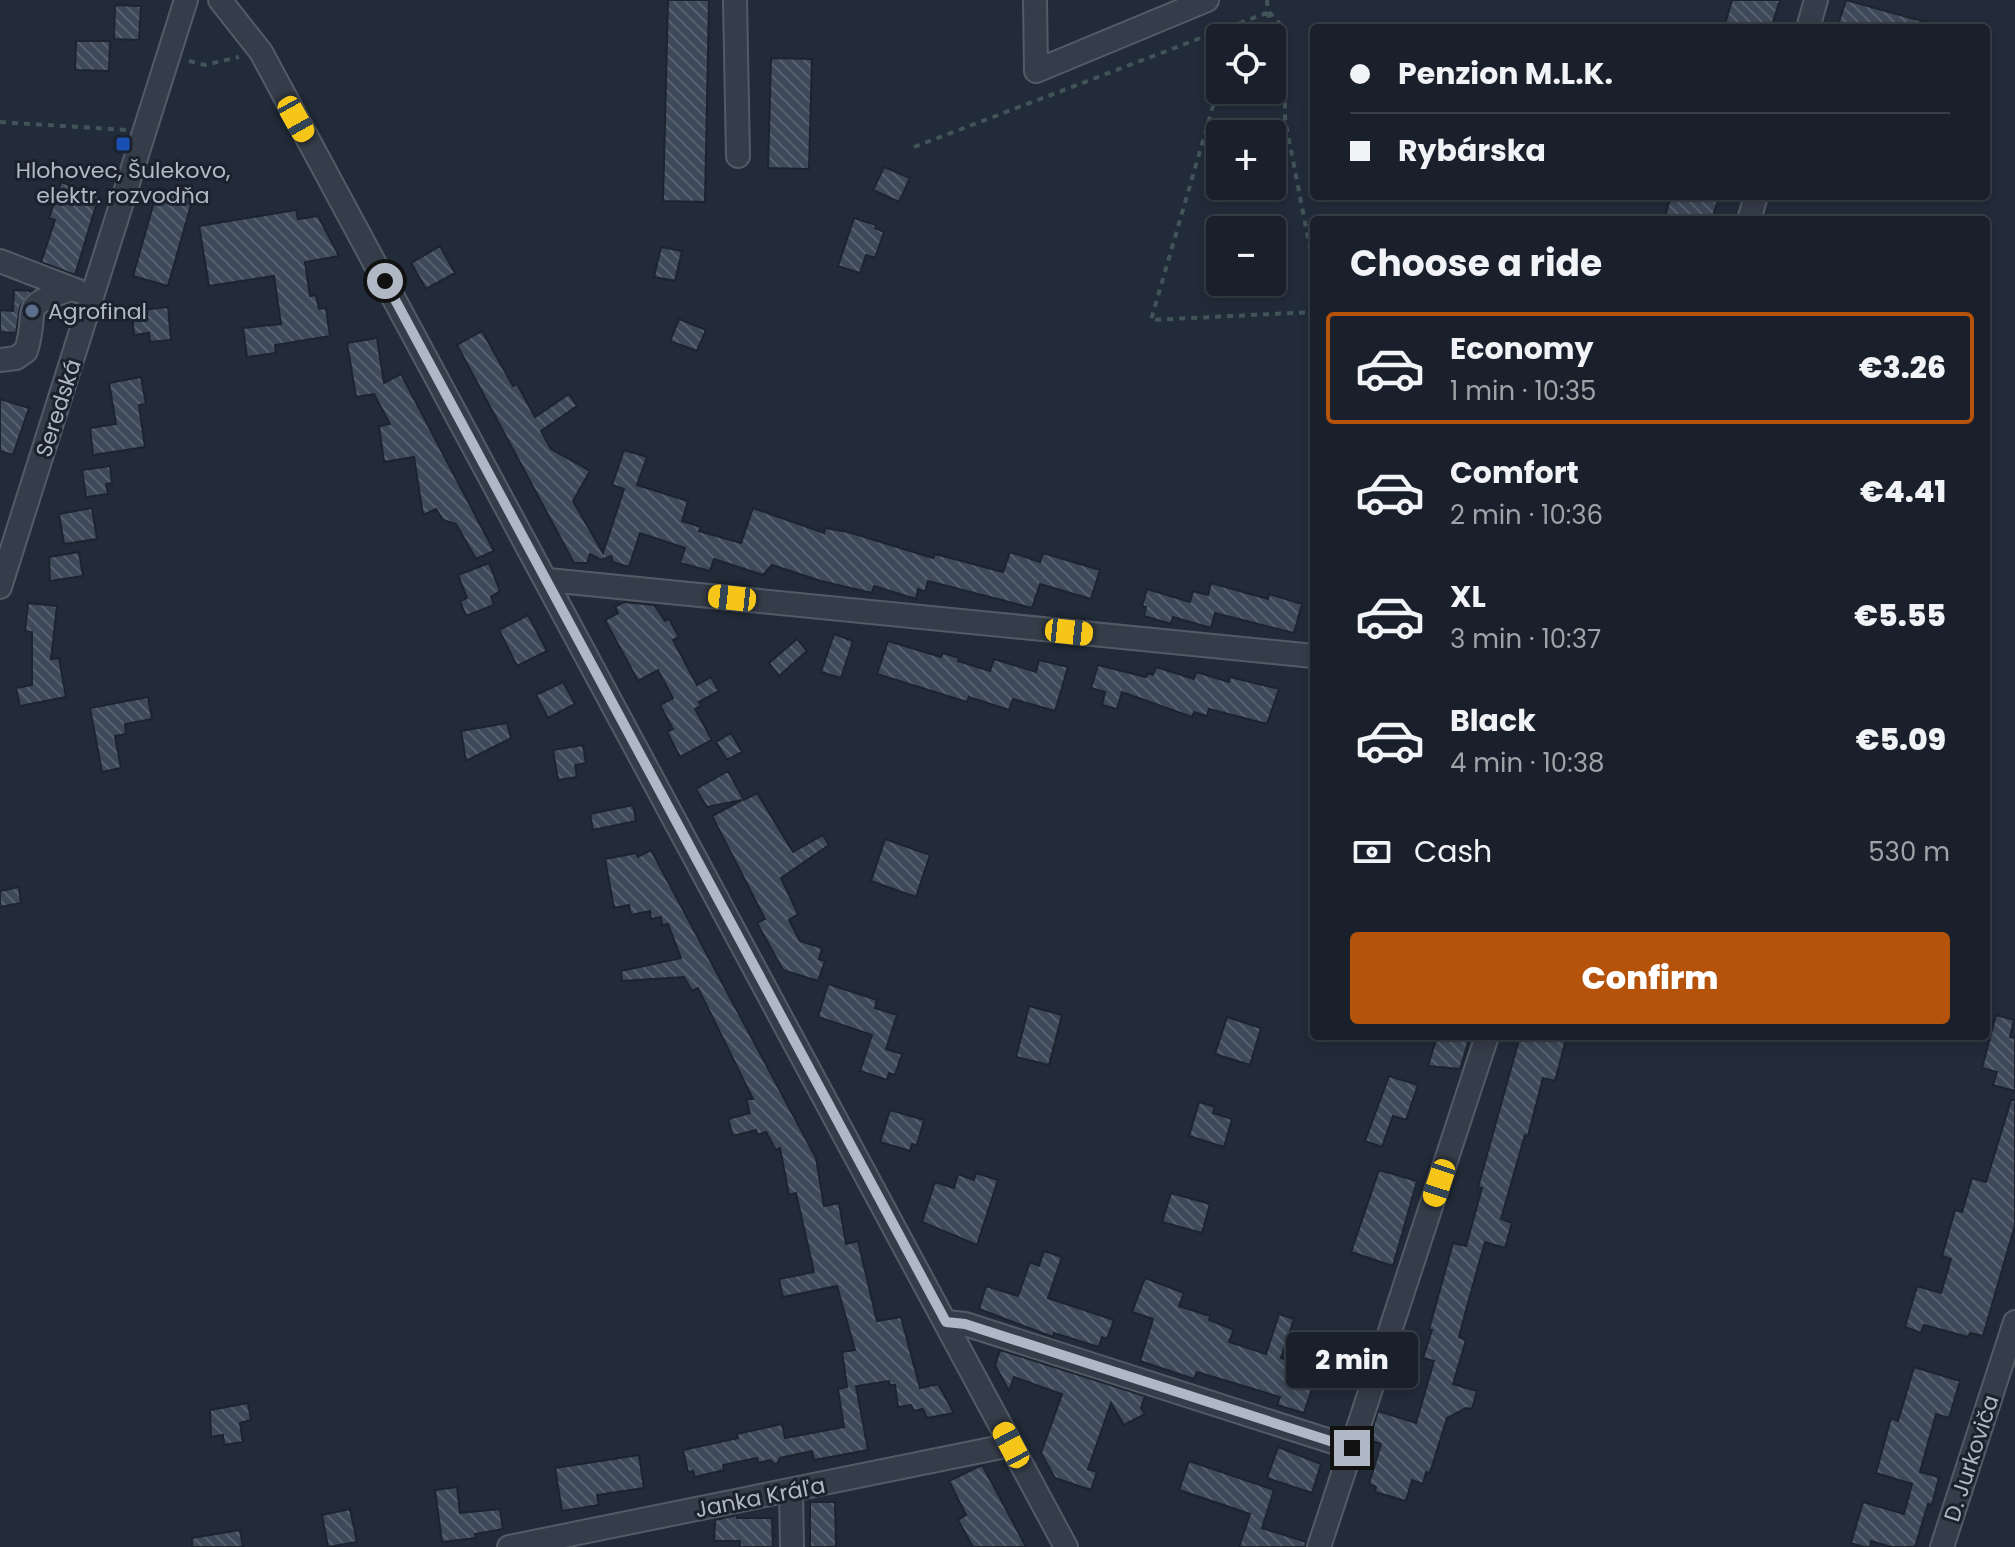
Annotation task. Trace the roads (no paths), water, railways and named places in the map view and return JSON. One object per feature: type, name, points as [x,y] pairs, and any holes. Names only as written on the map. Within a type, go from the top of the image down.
[{"type":"street","name":"Seredská","points":[[0,587],[186,0]]},
{"type":"street","points":[[220,0],[261,52],[1066,1547]]},
{"type":"street","points":[[735,0],[738,156]]},
{"type":"street","points":[[1035,0],[1036,71],[1207,0]]},
{"type":"street","points":[[1809,24],[1816,0]]},
{"type":"street","points":[[0,261],[94,298]]},
{"type":"street","points":[[0,360],[16,358],[26,351],[30,311],[35,303],[71,289]]},
{"type":"street","points":[[548,580],[1310,656]]},
{"type":"street","points":[[1319,1547],[1486,1040]]},
{"type":"street","points":[[946,1322],[965,1324],[1352,1448]]},
{"type":"street","name":"D. Jurkoviča","points":[[1942,1547],[2015,1322]]},
{"type":"street","name":"Janka Kráľa","points":[[509,1547],[1011,1445]]},
{"type":"street","points":[[791,1491],[792,1547]]},
{"type":"place","name":"Hlohovec, Šulekovo, elektr. rozvodňa","points":[[123,144]]},
{"type":"place","name":"Agrofinal","points":[[32,311]]}]
